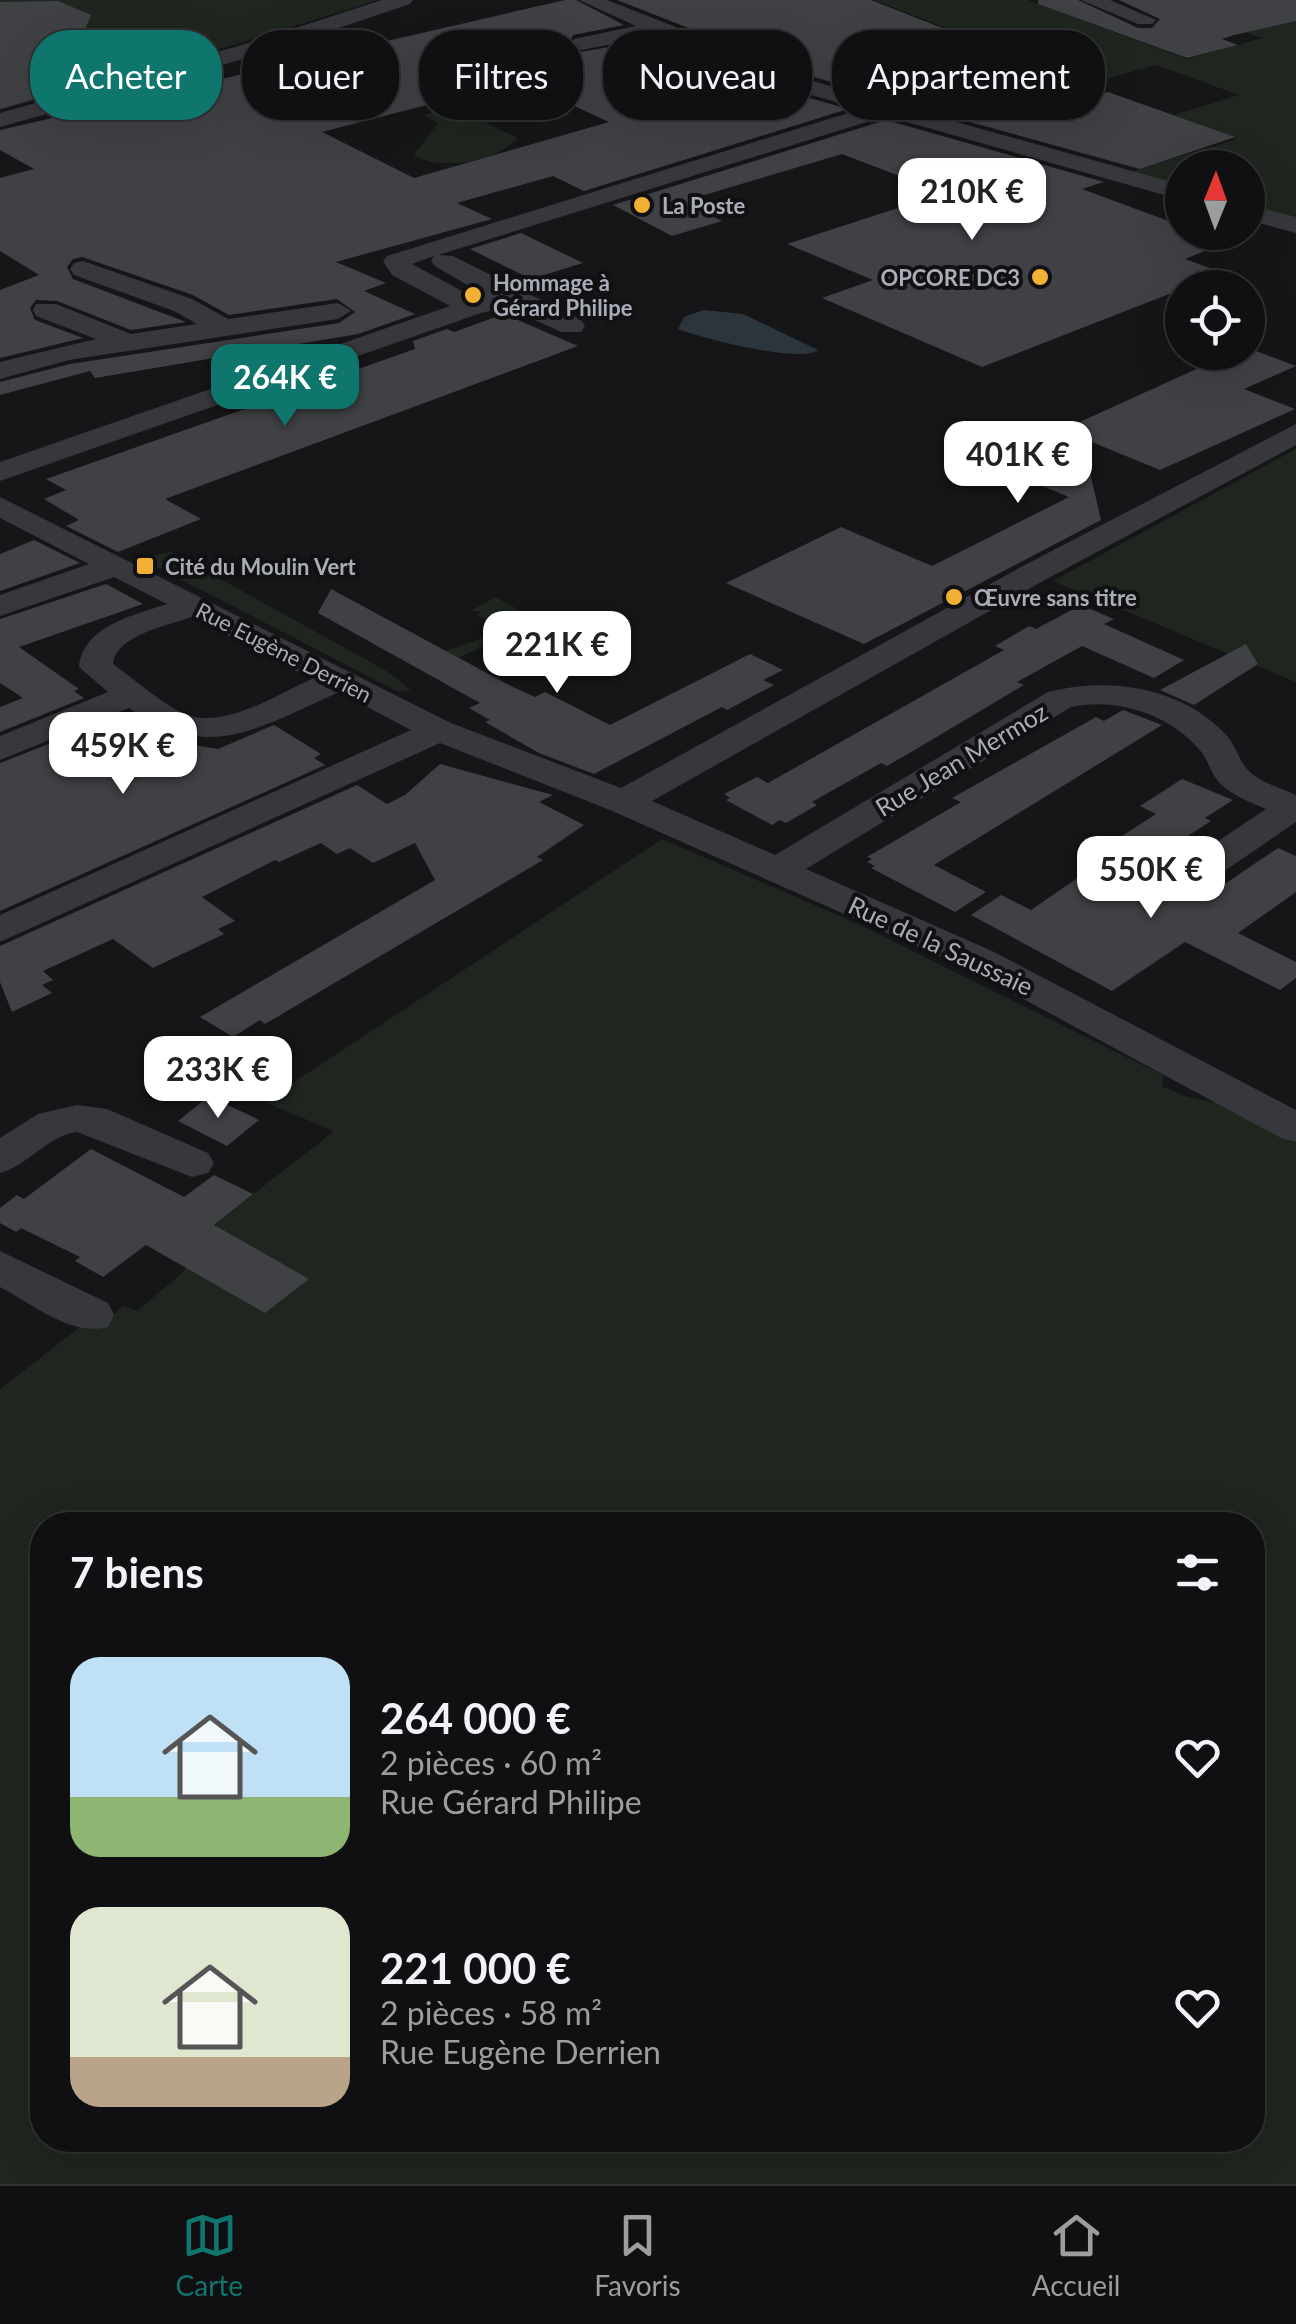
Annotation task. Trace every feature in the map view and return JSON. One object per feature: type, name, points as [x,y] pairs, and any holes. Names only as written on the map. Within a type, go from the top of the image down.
[{"type":"street","points":[[0,120],[240,53],[403,0]]},
{"type":"street","points":[[588,0],[789,81],[832,94]]},
{"type":"street","points":[[1091,0],[1144,20]]},
{"type":"street","points":[[583,44],[658,28]]},
{"type":"street","points":[[472,307],[397,266],[396,261],[852,120]]},
{"type":"street","points":[[921,120],[1165,188]]},
{"type":"street","points":[[1265,217],[1296,225]]},
{"type":"street","points":[[420,253],[434,256],[571,326]]},
{"type":"street","points":[[83,269],[183,305],[224,328]]},
{"type":"street","points":[[0,472],[472,307],[510,298]]},
{"type":"street","points":[[46,310],[118,338],[183,305]]},
{"type":"street","points":[[0,371],[118,338],[338,311]]},
{"type":"street","points":[[623,802],[1032,574],[1296,433]]},
{"type":"street","name":"Rue Eugène Derrien","points":[[0,506],[439,730],[576,783]]},
{"type":"street","points":[[0,606],[116,565]]},
{"type":"street","points":[[195,606],[112,636],[98,648],[94,663],[131,695],[178,724],[222,728],[254,719],[338,680]]},
{"type":"street","points":[[0,749],[131,695]]},
{"type":"street","name":"Rue Jean Mermoz","points":[[778,870],[1060,699],[1073,695],[1133,696],[1192,722],[1218,746],[1234,777],[1294,807]]},
{"type":"street","points":[[0,930],[439,730]]},
{"type":"street","name":"Rue de la Saussaie","points":[[576,783],[978,959],[1296,1128]]},
{"type":"street","points":[[1184,881],[1294,807]]},
{"type":"street","points":[[0,1159],[56,1118],[74,1117],[92,1119],[192,1163]]},
{"type":"street","points":[[0,1267],[91,1315]]},
{"type":"shaded area","points":[[0,0],[377,0],[282,30],[242,30],[242,43],[222,48],[222,30],[30,30],[30,102],[0,110]]},
{"type":"shaded area","points":[[874,0],[1027,0],[1187,59],[1262,38],[1155,0],[1296,11],[1296,219],[1265,210],[1265,150],[1201,150],[1237,139],[1174,115],[1239,95],[1156,65],[1105,79],[1105,30],[951,30]]},
{"type":"shaded area","points":[[432,120],[480,120],[518,138],[497,153],[468,162],[438,163],[414,155],[438,123]]},
{"type":"shaded area","points":[[1165,161],[1165,181],[1133,171]]},
{"type":"shaded area","points":[[704,310],[743,314],[818,350],[772,352],[678,329],[684,317]]},
{"type":"shaded area","points":[[1296,449],[1296,682],[1053,581],[1062,576]]},
{"type":"shaded area","points":[[171,552],[385,670],[411,690],[399,692],[139,558]]},
{"type":"shaded area","points":[[495,597],[549,626],[549,630],[543,633],[527,625],[458,658],[446,651],[494,634],[498,625],[476,615],[482,612],[471,611]]},
{"type":"shaded area","points":[[662,839],[858,924],[1163,1075],[1162,1086],[1187,1097],[1239,1107],[1296,1143],[1296,2184],[0,2184],[0,1389],[85,1323],[94,1329],[124,1306],[137,1311],[183,1272],[218,1222],[334,1131],[264,1102]]},
{"type":"building","points":[[565,0],[576,0],[624,25],[583,33],[583,30],[435,30]]},
{"type":"building","points":[[617,0],[871,0],[947,30],[832,30],[832,82],[812,76],[812,30],[694,30]]},
{"type":"building","points":[[1038,0],[1078,0],[1138,28],[1152,28],[1160,19],[1119,0],[1296,0],[1296,21],[1222,39],[1238,45],[1187,58],[1038,4]]},
{"type":"building","points":[[58,1],[91,15],[85,30],[30,30],[30,100],[0,109],[0,2]]},
{"type":"building","points":[[419,34],[419,107],[399,112],[399,38]]},
{"type":"building","points":[[603,48],[603,119],[583,110],[583,51]]},
{"type":"building","points":[[242,74],[242,120],[369,120],[322,132],[414,178],[609,122],[605,120],[812,120],[812,99],[832,104],[832,114],[584,191],[553,176],[457,203],[492,219],[336,262],[386,283],[364,291],[415,314],[358,334],[95,378],[90,371],[0,395],[0,382],[70,364],[339,323],[355,312],[337,299],[229,315],[193,295],[82,257],[73,259],[67,267],[73,279],[186,322],[131,330],[57,301],[36,300],[30,308],[35,320],[83,338],[0,358],[0,290],[39,275],[0,251],[0,178],[34,169],[0,150],[0,130],[43,120],[222,120],[222,79]]},
{"type":"building","points":[[1108,92],[1235,137],[1196,150],[1165,150],[1165,161],[1140,169],[963,120],[1105,120]]},
{"type":"building","name":"OPCORE DC3","points":[[886,120],[1104,182],[1082,189],[1165,220],[1165,250],[1207,250],[1185,259],[1215,270],[1165,270],[1165,296],[982,367],[822,298],[873,280],[787,244],[944,193],[842,154],[701,196],[706,202],[691,206],[722,221],[672,236],[613,205]]},
{"type":"building","points":[[521,233],[583,263],[531,279],[470,249]]},
{"type":"building","points":[[504,314],[578,346],[165,499],[201,519],[118,552],[66,526],[79,520],[44,499],[66,490],[46,479],[415,349],[413,341],[447,329],[454,332]]},
{"type":"building","points":[[1265,354],[1296,366],[1244,389],[1295,409],[1160,470],[1082,438],[1101,520],[864,644],[726,583],[841,527],[932,566],[1069,497],[1006,471],[1079,437],[1062,430],[1194,370],[1265,370]]},
{"type":"building","points":[[34,540],[80,563],[0,591],[0,554]]},
{"type":"building","points":[[106,584],[143,604],[19,647],[79,689],[74,691],[84,698],[0,732],[0,707],[23,698],[0,683],[0,619]]},
{"type":"building","points":[[331,589],[513,687],[535,697],[545,692],[610,725],[750,654],[783,670],[763,680],[774,685],[727,710],[722,707],[594,774],[539,753],[485,722],[490,720],[469,708],[480,703],[318,613]]},
{"type":"building","points":[[1081,605],[1114,619],[1104,624],[1184,660],[1154,678],[1082,646],[1017,682],[1024,685],[913,751],[887,766],[881,763],[812,802],[817,805],[786,823],[780,820],[772,825],[726,800],[730,798],[724,794],[757,777],[768,783],[1004,650],[995,646],[1029,626],[1036,629]]},
{"type":"building","points":[[1246,644],[1258,664],[1194,705],[1160,690]]},
{"type":"building","points":[[1123,710],[1162,725],[934,865],[986,892],[955,912],[871,868],[875,866],[867,862],[872,859],[867,857],[961,802],[952,798],[1096,717],[1104,721]]},
{"type":"building","points":[[115,718],[145,738],[157,733],[174,742],[218,749],[274,725],[321,754],[314,758],[325,765],[0,911],[0,763]]},
{"type":"building","points":[[440,764],[553,795],[539,802],[584,825],[537,857],[543,860],[265,1024],[260,1020],[233,1037],[200,1017],[435,880],[415,843],[373,863],[350,848],[337,854],[321,843],[279,862],[275,860],[202,897],[235,921],[218,929],[224,934],[153,968],[113,939],[43,971],[53,980],[42,985],[52,993],[12,1012],[0,982],[0,946],[357,785],[387,804],[405,795]]},
{"type":"building","points":[[1182,779],[1233,800],[1205,818],[1211,821],[1146,863],[1108,845],[1156,814],[1140,806]]},
{"type":"building","points":[[1278,848],[1296,856],[1296,892],[1238,933],[1296,962],[1296,978],[1280,990],[1185,942],[1112,991],[971,915],[1001,895],[1031,910],[1111,855],[1162,881],[1169,893],[1201,900]]},
{"type":"building","points":[[209,1096],[259,1120],[227,1146],[178,1121]]},
{"type":"building","points":[[91,1149],[184,1197],[214,1175],[253,1194],[214,1225],[309,1279],[265,1313],[146,1245],[103,1277],[75,1261],[80,1257],[21,1228],[16,1232],[0,1223],[0,1208],[17,1195],[24,1199]]},
{"type":"place","name":"La Poste","points":[[642,205]]},
{"type":"place","name":"OPCORE DC3","points":[[1040,277]]},
{"type":"place","name":"Hommage à Gérard Philipe","points":[[473,295]]},
{"type":"place","name":"Cité du Moulin Vert","points":[[145,566]]},
{"type":"place","name":"Œuvre sans titre","points":[[954,597]]}]
